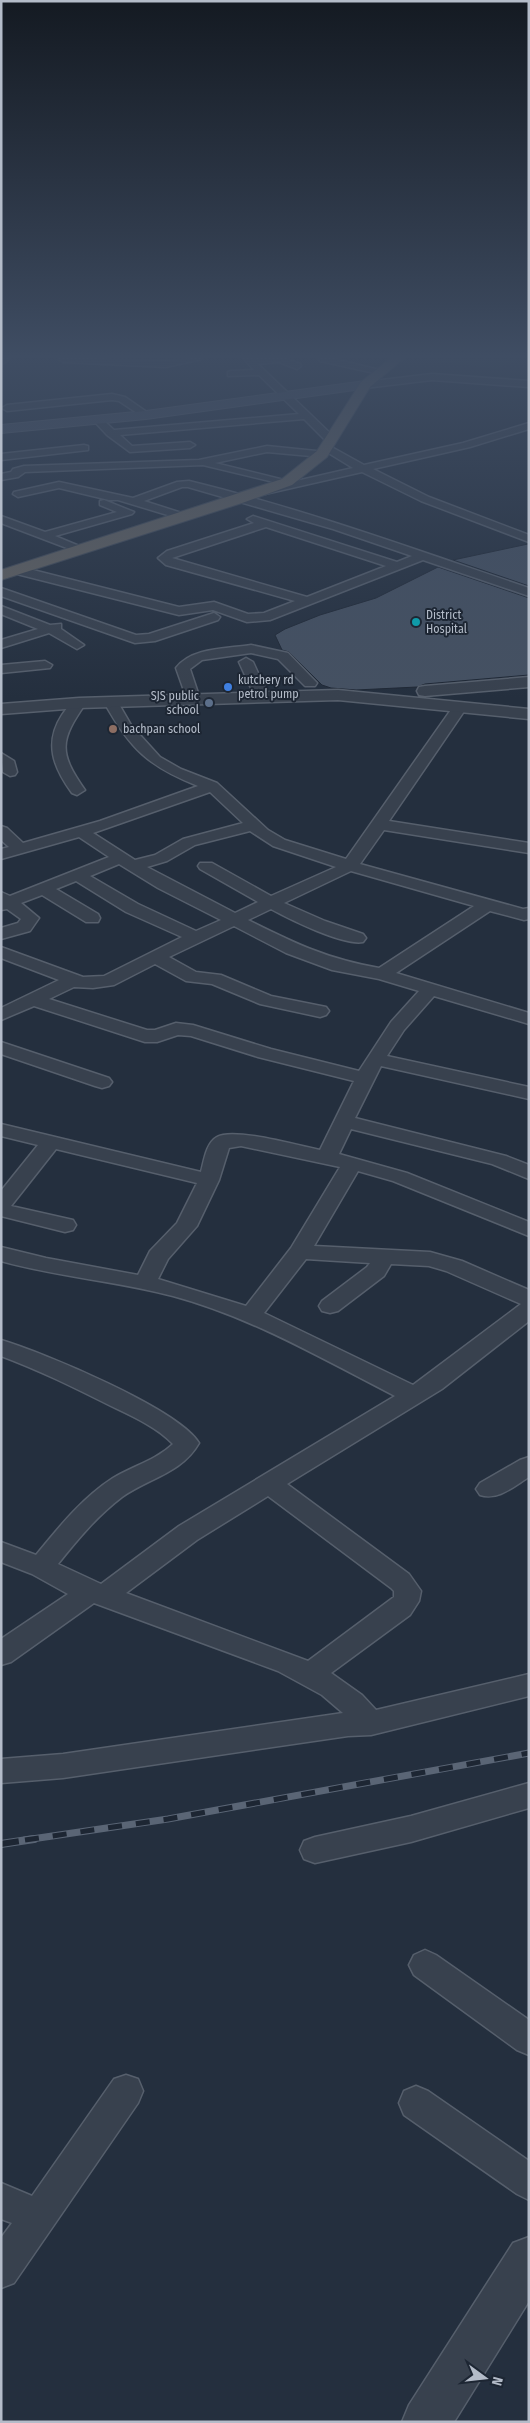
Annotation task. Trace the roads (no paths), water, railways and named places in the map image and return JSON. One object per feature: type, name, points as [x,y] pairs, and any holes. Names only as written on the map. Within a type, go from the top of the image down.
[{"type":"highway","points":[[1,575],[240,500],[287,482],[298,472]]},
{"type":"street","points":[[1,477],[14,475],[16,472]]},
{"type":"street","points":[[243,472],[287,482]]},
{"type":"street","points":[[265,491],[351,472]]},
{"type":"street","points":[[371,472],[425,499],[529,539]]},
{"type":"street","points":[[88,492],[112,484]]},
{"type":"street","points":[[135,501],[185,484],[338,527],[529,592]]},
{"type":"street","points":[[18,494],[59,485],[109,497]]},
{"type":"street","points":[[44,536],[128,512],[99,501],[109,497],[119,496],[184,517]]},
{"type":"street","points":[[273,508],[251,517],[398,566]]},
{"type":"street","points":[[106,518],[140,530]]},
{"type":"street","points":[[1,519],[80,550]]},
{"type":"street","points":[[266,523],[171,553],[164,558],[170,562],[257,588],[282,592],[308,601]]},
{"type":"street","points":[[44,549],[62,556]]},
{"type":"street","points":[[16,570],[179,611],[191,611],[208,606],[247,618],[261,618],[423,556]]},
{"type":"street","points":[[1,592],[140,639],[231,612]]},
{"type":"street","points":[[1,610],[50,629],[77,645]]},
{"type":"street","points":[[1,644],[80,619]]},
{"type":"street","points":[[193,699],[183,668],[198,657],[251,649],[283,656],[310,683]]},
{"type":"street","points":[[205,669],[283,656]]},
{"type":"street","points":[[246,662],[262,697]]},
{"type":"street","points":[[1,669],[45,665]]},
{"type":"street","points":[[3,706],[338,695],[470,688],[529,682]]},
{"type":"street","points":[[338,695],[529,714]]},
{"type":"street","points":[[111,702],[125,727],[155,760],[176,772],[212,786],[262,833],[279,843],[350,866],[524,915],[529,913]]},
{"type":"street","points":[[77,790],[68,778],[57,744],[59,734],[68,716],[79,703]]},
{"type":"street","points":[[1,952],[76,980],[93,983],[108,981],[196,937],[350,866],[460,707]]},
{"type":"street","points":[[1,757],[6,761],[10,772]]},
{"type":"street","points":[[1,854],[19,847],[82,832],[212,786]]},
{"type":"street","points":[[4,901],[77,874],[127,862],[161,858],[189,842],[254,825]]},
{"type":"street","points":[[377,826],[529,848]]},
{"type":"street","points":[[1,831],[19,847]]},
{"type":"street","points":[[82,832],[127,862],[232,920],[322,962],[382,974],[529,1019]]},
{"type":"street","points":[[206,866],[251,892],[329,929],[357,938]]},
{"type":"street","points":[[77,874],[132,908],[196,937]]},
{"type":"street","points":[[42,888],[92,918]]},
{"type":"street","points":[[1,934],[24,927],[31,918],[4,901]]},
{"type":"street","points":[[382,974],[489,904]]},
{"type":"street","points":[[155,957],[192,977],[215,979],[266,1000],[320,1011]]},
{"type":"street","points":[[1,1015],[76,980]]},
{"type":"street","points":[[328,1158],[375,1059],[402,1019],[431,989]]},
{"type":"street","points":[[32,999],[145,1036],[157,1036],[176,1029],[192,1031],[274,1056],[366,1078]]},
{"type":"street","points":[[1,1048],[102,1082]]},
{"type":"street","points":[[375,1059],[529,1093]]},
{"type":"street","points":[[344,1122],[482,1155],[529,1172]]},
{"type":"street","points":[[1,1130],[209,1180]]},
{"type":"street","points":[[145,1283],[158,1256],[186,1226],[209,1180],[219,1146],[224,1141],[232,1140],[352,1163],[435,1190],[529,1230]]},
{"type":"street","points":[[1,1205],[51,1142]]},
{"type":"street","points":[[251,1315],[300,1252],[352,1163]]},
{"type":"street","points":[[1,1210],[65,1225]]},
{"type":"street","points":[[300,1252],[383,1258],[417,1257],[442,1262],[529,1299]]},
{"type":"street","points":[[1,1254],[32,1264],[145,1283],[180,1291],[251,1315],[412,1395]]},
{"type":"street","points":[[330,1306],[376,1271],[383,1258]]},
{"type":"street","points":[[1,1654],[97,1594],[188,1533],[439,1379],[529,1309]]},
{"type":"street","points":[[5,1355],[104,1392],[177,1432],[187,1443],[184,1451],[177,1456],[134,1478],[110,1493],[80,1521],[41,1567]]},
{"type":"street","points":[[489,1489],[529,1466]]},
{"type":"street","points":[[268,1483],[400,1581],[406,1586],[408,1592],[406,1600],[400,1608],[310,1674]]},
{"type":"street","points":[[1,1552],[41,1567],[97,1594],[170,1622],[264,1654],[310,1674],[332,1687],[352,1703],[358,1712],[371,1723]]},
{"type":"street","points":[[1,1772],[63,1766],[133,1754],[371,1723],[529,1685]]},
{"type":"street","points":[[315,1850],[411,1829],[529,1795]]},
{"type":"street","points":[[424,1965],[529,2039]]},
{"type":"street","points":[[1,2270],[126,2091]]},
{"type":"street","points":[[416,2103],[529,2182]]},
{"type":"street","points":[[1,2201],[38,2216]]},
{"type":"street","points":[[426,2422],[529,2260]]},
{"type":"railway","points":[[25,1840],[168,1819],[529,1753]]},
{"type":"railway","points":[[1,1844],[34,1839]]},
{"type":"place","name":"District Hospital","points":[[416,622]]},
{"type":"place","name":"kutchery rd petrol pump","points":[[228,687]]},
{"type":"place","name":"SJS public school","points":[[209,703]]},
{"type":"place","name":"bachpan school","points":[[113,729]]}]
